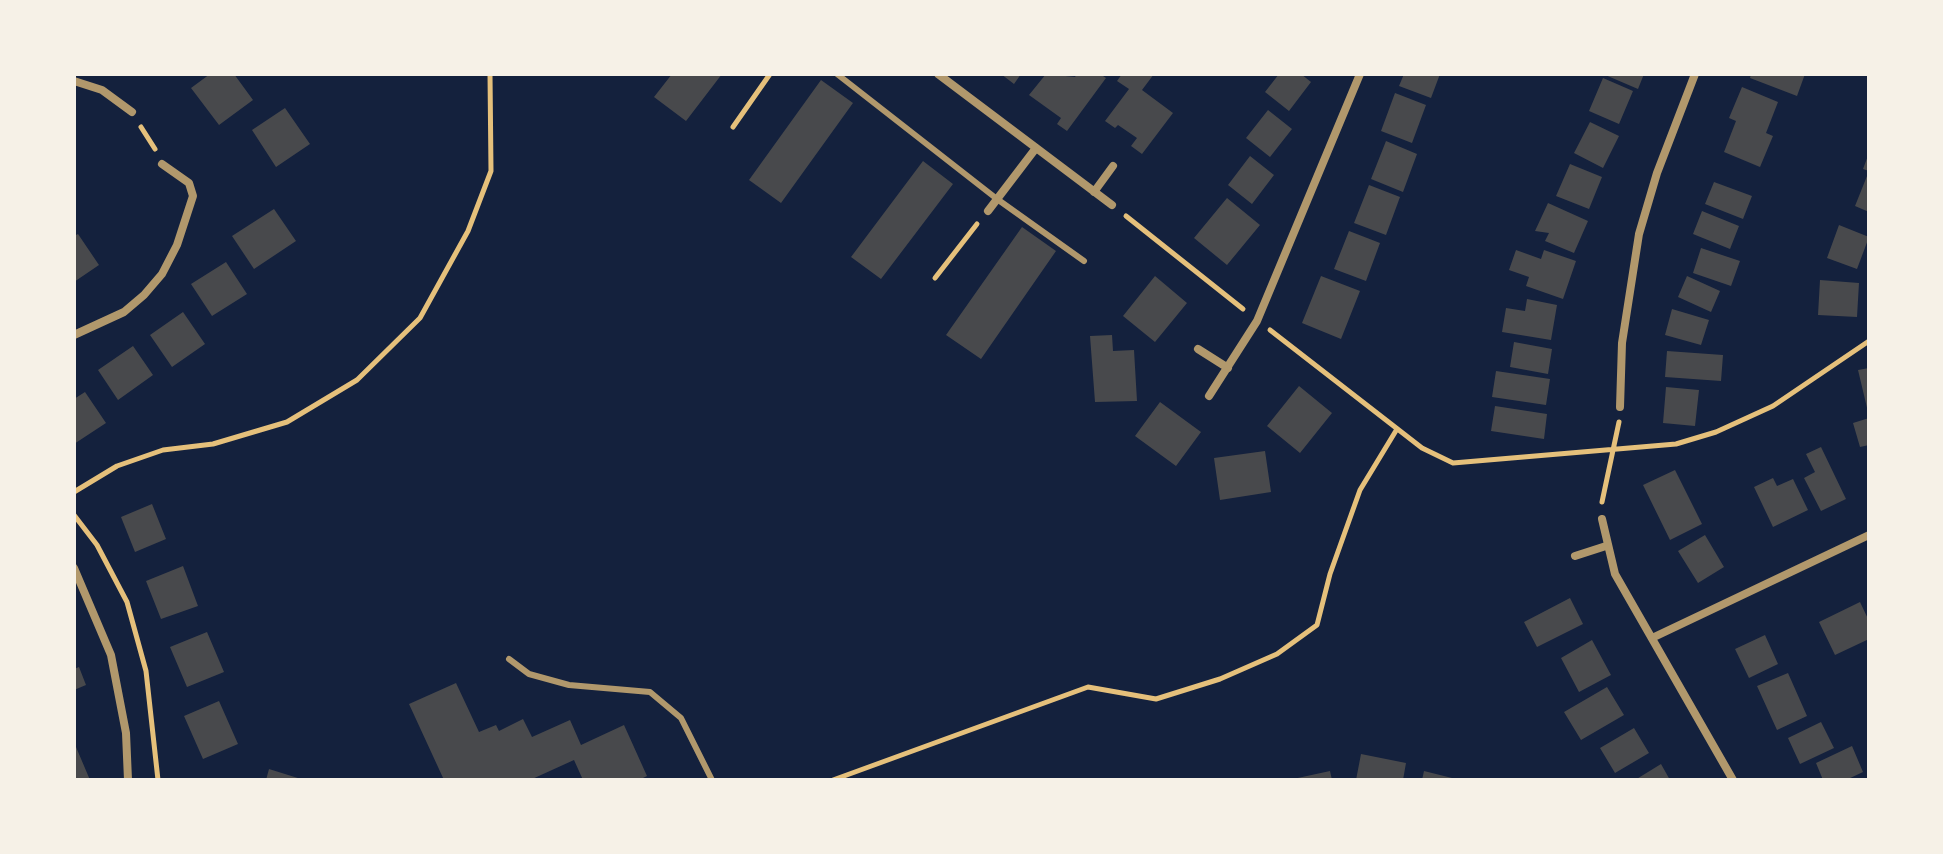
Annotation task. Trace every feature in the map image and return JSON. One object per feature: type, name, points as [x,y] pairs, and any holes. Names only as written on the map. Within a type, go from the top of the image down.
[{"type":"street","points":[[938,74],[1112,205]]},
{"type":"street","points":[[1209,396],[1257,321],[1360,74]]},
{"type":"street","points":[[1620,407],[1622,343],[1639,234],[1657,173],[1695,74]]},
{"type":"street","points":[[74,81],[102,90],[132,112]]},
{"type":"street","points":[[988,211],[1036,148]]},
{"type":"street","points":[[74,335],[124,312],[144,295],[162,274],[177,245],[193,196],[189,183],[162,164]]},
{"type":"street","points":[[1094,192],[1113,166]]},
{"type":"street","points":[[1198,349],[1228,368]]},
{"type":"street","points":[[1602,519],[1615,574],[1733,780]]},
{"type":"street","points":[[1652,638],[1869,535]]},
{"type":"street","points":[[1575,556],[1606,546]]},
{"type":"street","points":[[74,568],[111,655],[126,733],[128,780]]},
{"type":"lane","points":[[837,74],[997,199],[1084,261]]},
{"type":"lane","points":[[509,659],[529,674],[569,685],[650,692],[681,718],[712,780]]},
{"type":"path","points":[[74,492],[117,466],[163,450],[213,444],[287,422],[357,380],[420,318],[468,231],[491,171],[490,74]]},
{"type":"path","points":[[733,127],[770,74]]},
{"type":"path","points":[[132,112],[162,164]]},
{"type":"path","points":[[1112,205],[1422,448],[1453,463],[1676,444],[1716,432],[1773,406],[1869,341]]},
{"type":"path","points":[[935,278],[988,211]]},
{"type":"path","points":[[1602,519],[1600,509],[1615,450],[1620,407]]},
{"type":"path","points":[[833,780],[1088,687],[1156,699],[1220,679],[1277,654],[1317,625],[1330,574],[1360,490],[1397,429]]},
{"type":"path","points":[[74,515],[97,545],[127,602],[146,671],[158,780]]},
{"type":"building","points":[[210,74],[234,74],[253,100],[219,125],[191,88]]},
{"type":"building","points":[[672,74],[722,74],[686,121],[654,97]]},
{"type":"building","points":[[1001,74],[1021,74],[1014,84]]},
{"type":"building","points":[[1046,74],[1075,77],[1077,74],[1100,74],[1106,78],[1067,131],[1057,124],[1061,118],[1029,95]]},
{"type":"building","points":[[1122,74],[1154,74],[1142,90],[1173,113],[1142,154],[1131,146],[1137,138],[1118,125],[1115,128],[1105,121],[1129,89],[1117,81]]},
{"type":"building","points":[[1279,74],[1301,74],[1311,82],[1289,111],[1265,92]]},
{"type":"building","points":[[1404,74],[1440,74],[1431,98],[1399,86]]},
{"type":"building","points":[[1603,74],[1644,74],[1638,89]]},
{"type":"building","points":[[1751,74],[1805,74],[1797,96],[1750,78]]},
{"type":"building","points":[[1603,78],[1633,91],[1619,124],[1589,111]]},
{"type":"building","points":[[821,80],[853,103],[781,203],[749,180]]},
{"type":"building","points":[[1742,87],[1778,102],[1766,133],[1773,136],[1760,167],[1724,152],[1736,121],[1729,118]]},
{"type":"building","points":[[1395,93],[1426,105],[1412,143],[1381,131]]},
{"type":"building","points":[[285,108],[310,144],[276,167],[252,130]]},
{"type":"building","points":[[1268,110],[1292,129],[1270,157],[1246,138]]},
{"type":"building","points":[[1590,122],[1619,136],[1603,168],[1574,153]]},
{"type":"building","points":[[1386,141],[1417,154],[1403,192],[1371,179]]},
{"type":"building","points":[[1869,153],[1869,171],[1863,169]]},
{"type":"building","points":[[1250,156],[1274,175],[1252,204],[1228,185]]},
{"type":"building","points":[[923,161],[953,184],[881,279],[851,257]]},
{"type":"building","points":[[1570,164],[1602,177],[1589,209],[1556,196]]},
{"type":"building","points":[[1869,171],[1869,212],[1855,206]]},
{"type":"building","points":[[1714,182],[1752,196],[1743,219],[1705,204]]},
{"type":"building","points":[[1369,185],[1400,197],[1386,235],[1354,223]]},
{"type":"building","points":[[1227,198],[1260,225],[1227,265],[1194,238]]},
{"type":"building","points":[[1548,203],[1588,221],[1574,253],[1545,241],[1549,233],[1535,231]]},
{"type":"building","points":[[274,209],[296,241],[254,269],[232,236]]},
{"type":"building","points":[[1702,211],[1739,226],[1730,249],[1693,234]]},
{"type":"building","points":[[1839,225],[1869,237],[1857,269],[1827,258]]},
{"type":"building","points":[[1022,227],[1056,251],[981,359],[946,335]]},
{"type":"building","points":[[1349,231],[1380,243],[1366,281],[1334,269]]},
{"type":"building","points":[[78,234],[99,265],[74,282],[74,236]]},
{"type":"building","points":[[1701,248],[1740,261],[1731,286],[1693,273]]},
{"type":"building","points":[[1516,250],[1541,259],[1544,250],[1576,261],[1563,299],[1526,286],[1529,277],[1509,270]]},
{"type":"building","points":[[226,262],[247,294],[212,316],[191,284]]},
{"type":"building","points":[[1155,276],[1187,303],[1155,342],[1123,316]]},
{"type":"building","points":[[1321,276],[1360,291],[1341,339],[1302,323]]},
{"type":"building","points":[[1687,276],[1720,291],[1711,312],[1678,297]]},
{"type":"building","points":[[1820,280],[1859,283],[1857,317],[1818,315]]},
{"type":"building","points":[[1527,299],[1557,305],[1551,340],[1502,332],[1506,308],[1525,311]]},
{"type":"building","points":[[1672,309],[1709,320],[1701,345],[1665,335]]},
{"type":"building","points":[[183,312],[205,344],[172,367],[150,335]]},
{"type":"building","points":[[1112,335],[1113,351],[1134,350],[1137,401],[1095,402],[1090,336]]},
{"type":"building","points":[[1514,342],[1552,349],[1548,374],[1510,367]]},
{"type":"building","points":[[133,346],[153,375],[118,400],[98,370]]},
{"type":"building","points":[[1667,351],[1723,355],[1721,381],[1665,377]]},
{"type":"building","points":[[1869,368],[1869,412],[1868,412],[1858,370]]},
{"type":"building","points":[[1496,371],[1550,379],[1546,405],[1492,397]]},
{"type":"building","points":[[1299,386],[1332,413],[1300,453],[1267,426]]},
{"type":"building","points":[[1666,387],[1699,390],[1695,426],[1663,423]]},
{"type":"building","points":[[85,392],[106,423],[74,444],[74,399]]},
{"type":"building","points":[[1160,402],[1201,432],[1176,466],[1135,436]]},
{"type":"building","points":[[1495,406],[1547,414],[1544,439],[1491,431]]},
{"type":"building","points":[[1869,418],[1869,445],[1860,447],[1853,423]]},
{"type":"building","points":[[1821,447],[1846,499],[1821,511],[1804,478],[1815,472],[1806,454]]},
{"type":"building","points":[[1265,451],[1271,492],[1220,500],[1214,458]]},
{"type":"building","points":[[1675,470],[1702,524],[1670,540],[1643,485]]},
{"type":"building","points":[[1773,478],[1777,486],[1793,479],[1808,510],[1773,527],[1754,487]]},
{"type":"building","points":[[152,504],[166,539],[135,552],[121,517]]},
{"type":"building","points":[[1705,535],[1724,567],[1698,583],[1678,551]]},
{"type":"building","points":[[183,566],[198,606],[161,619],[146,581]]},
{"type":"building","points":[[1570,598],[1583,624],[1537,647],[1524,622]]},
{"type":"building","points":[[1860,602],[1869,621],[1869,639],[1835,655],[1819,622]]},
{"type":"building","points":[[207,632],[224,672],[187,687],[170,647]]},
{"type":"building","points":[[1765,635],[1778,664],[1749,678],[1735,649]]},
{"type":"building","points":[[1592,640],[1611,675],[1579,692],[1561,658]]},
{"type":"building","points":[[79,667],[86,685],[74,690],[74,669]]},
{"type":"building","points":[[1788,673],[1807,716],[1777,730],[1757,686]]},
{"type":"building","points":[[456,683],[479,732],[496,725],[499,731],[523,719],[532,737],[570,720],[581,745],[624,725],[647,776],[639,780],[583,780],[574,760],[530,780],[444,780],[409,704]]},
{"type":"building","points":[[1607,687],[1624,715],[1581,740],[1564,712]]},
{"type":"building","points":[[219,701],[238,744],[203,759],[184,716]]},
{"type":"building","points":[[1821,722],[1834,748],[1800,764],[1788,738]]},
{"type":"building","points":[[1634,728],[1649,753],[1615,773],[1600,748]]},
{"type":"building","points":[[1852,746],[1863,772],[1846,780],[1823,780],[1816,763]]},
{"type":"building","points":[[76,747],[90,780],[74,780]]},
{"type":"building","points":[[1361,754],[1406,763],[1403,780],[1356,780]]},
{"type":"building","points":[[1661,764],[1670,780],[1635,780]]},
{"type":"building","points":[[269,769],[301,779],[301,780],[266,780]]},
{"type":"building","points":[[1330,771],[1332,780],[1293,780],[1293,779]]},
{"type":"building","points":[[1424,771],[1456,779],[1456,780],[1422,780]]}]
